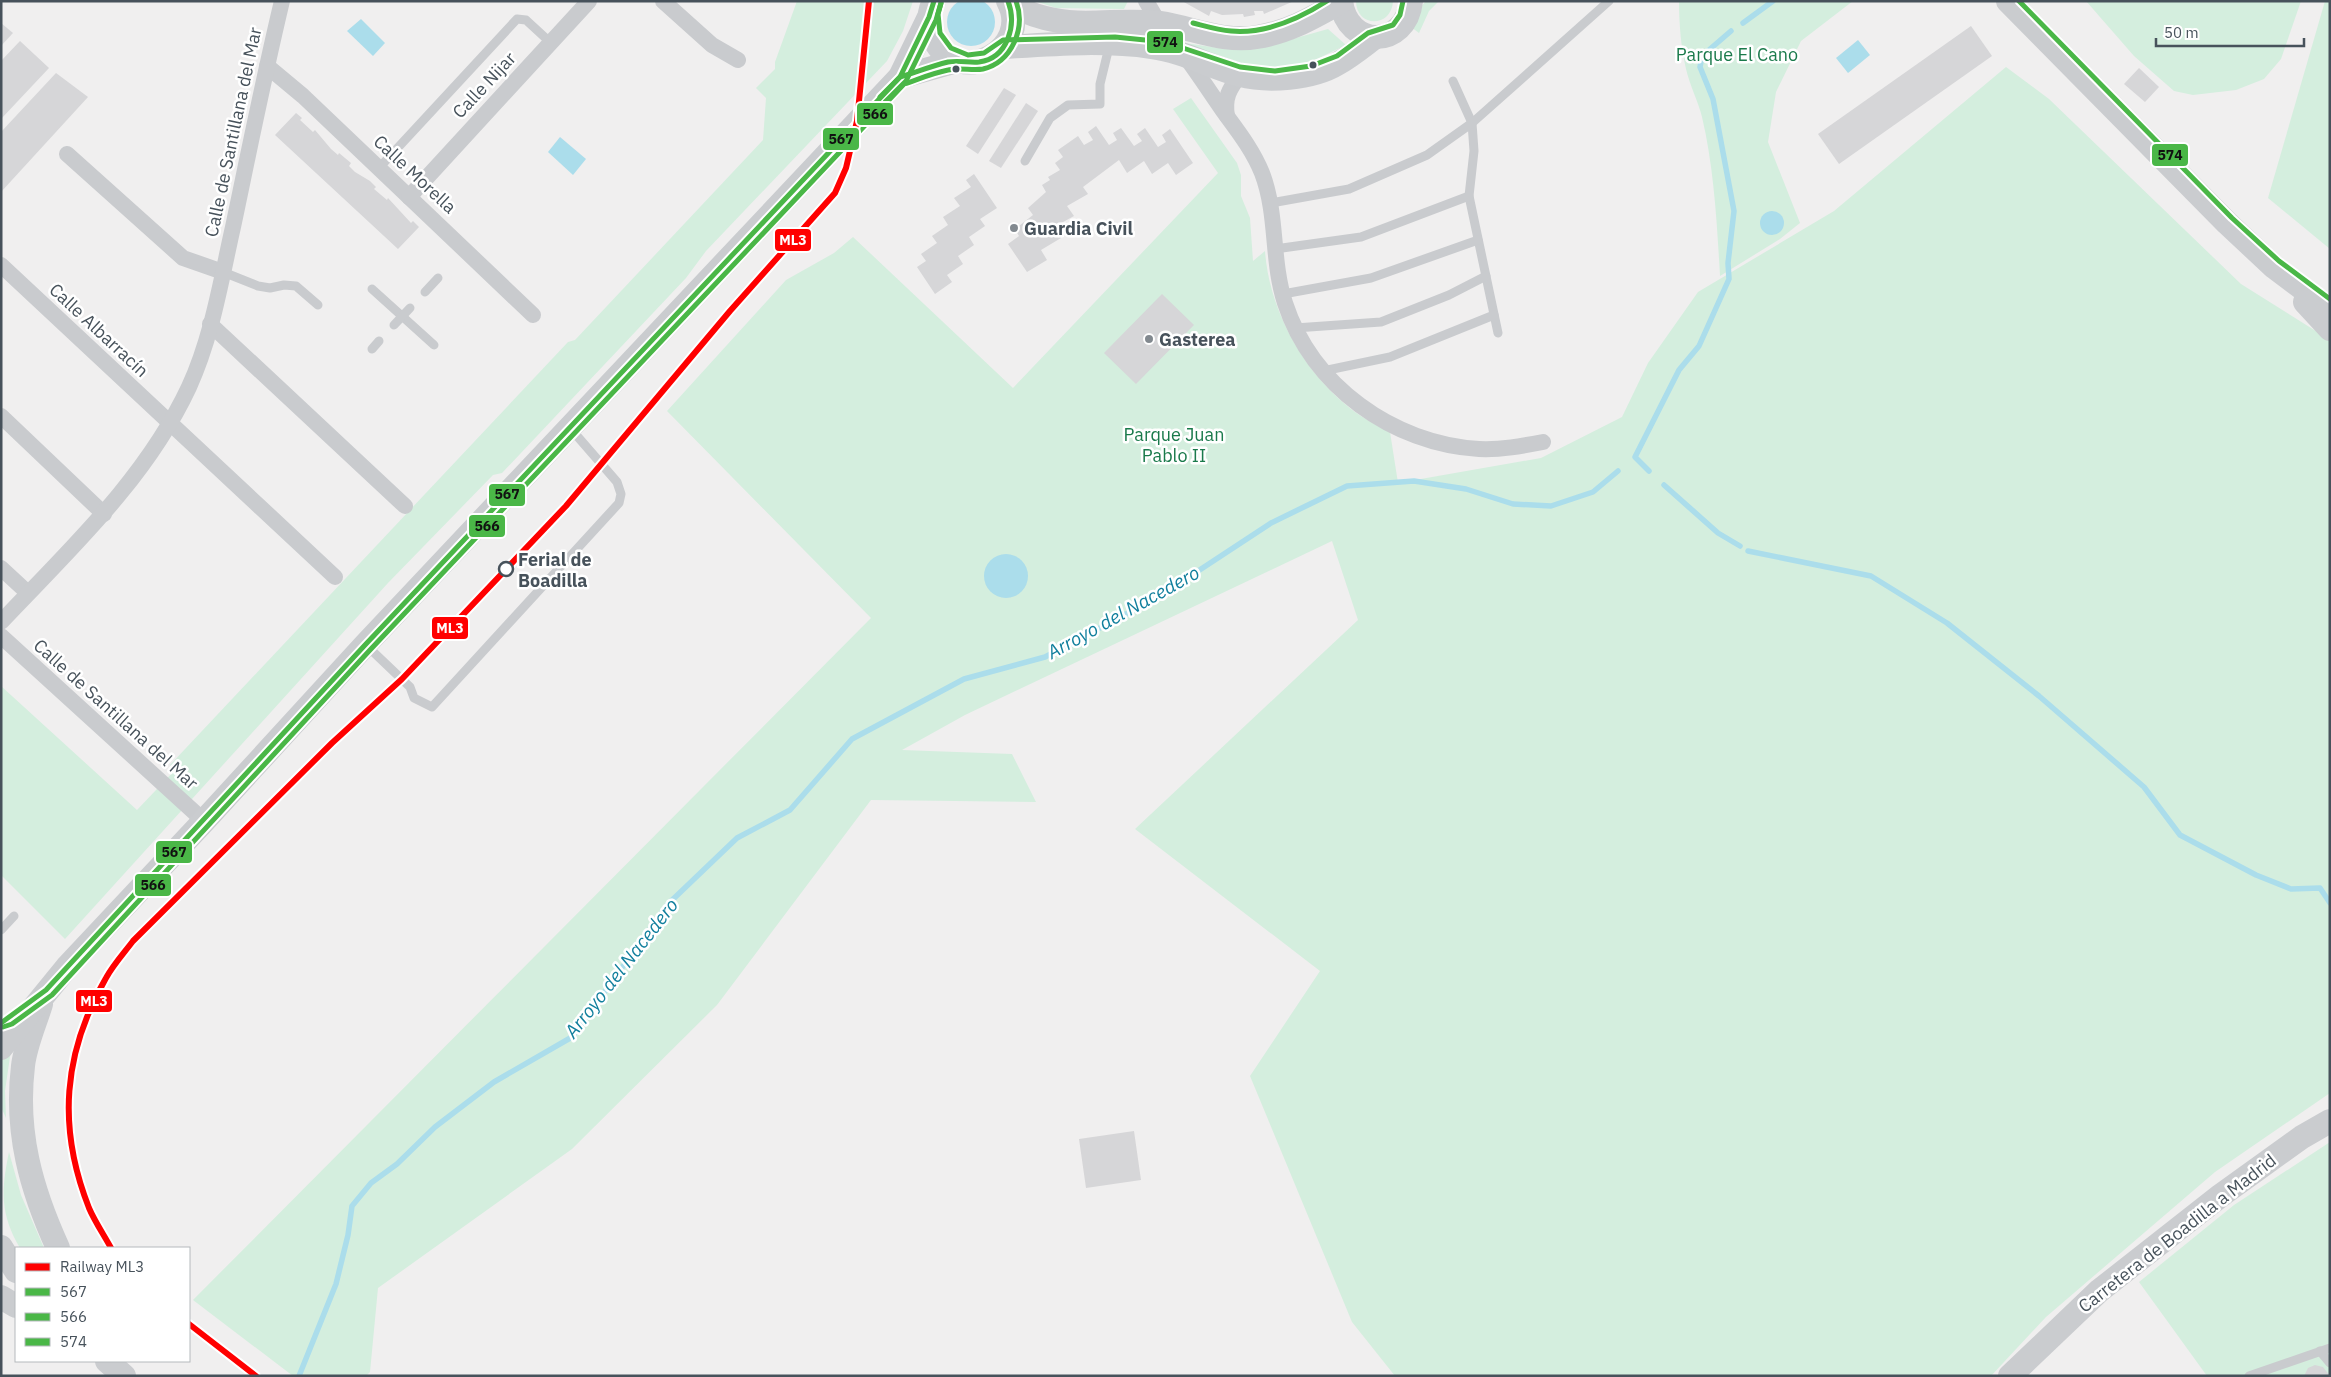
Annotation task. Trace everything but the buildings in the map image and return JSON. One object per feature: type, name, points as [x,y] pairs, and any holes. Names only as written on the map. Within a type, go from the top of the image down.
[{"type":"street","name":"Calle de Santillana del Mar","points":[[1,622],[104,514],[138,471],[169,424],[200,361],[223,272],[266,66],[282,1]]},
{"type":"street","name":"Calle Nijar","points":[[409,197],[589,1]]},
{"type":"street","points":[[663,1],[712,45],[738,60]]},
{"type":"street","points":[[1146,1],[1159,23]]},
{"type":"street","points":[[1009,3],[1047,19],[1159,23],[1231,39],[1256,38],[1303,24],[1341,1],[1343,15],[1350,26],[1361,34],[1374,38]]},
{"type":"street","points":[[1004,47],[1110,43],[1166,49],[1240,75],[1285,78],[1318,72],[1336,65],[1374,38],[1386,36],[1398,30],[1408,18],[1412,1]]},
{"type":"street","points":[[2008,1],[2227,223],[2274,267],[2330,329]]},
{"type":"street","points":[[900,77],[957,61],[982,62],[992,57],[1004,47],[1011,34],[1013,19],[1009,3]]},
{"type":"street","points":[[932,9],[930,32],[937,46],[957,61]]},
{"type":"street","points":[[1,1048],[46,990],[366,645],[900,77],[932,9]]},
{"type":"street","points":[[1185,55],[1247,142],[1261,171],[1271,203],[1274,249],[1282,294],[1295,328],[1323,371],[1360,407],[1388,424],[1417,436],[1448,445],[1480,449],[1512,448],[1543,442]]},
{"type":"street","name":"Calle Morella","points":[[266,66],[303,96],[380,168],[461,254],[533,315]]},
{"type":"street","points":[[1227,116],[1225,104],[1228,93],[1240,75]]},
{"type":"street","points":[[67,154],[183,258],[223,272]]},
{"type":"street","name":"Calle Albarracín","points":[[1,265],[169,424]]},
{"type":"street","points":[[2274,267],[2330,309]]},
{"type":"street","points":[[210,324],[405,506]]},
{"type":"street","points":[[1,416],[104,514]]},
{"type":"street","points":[[169,424],[335,577]]},
{"type":"street","points":[[1,568],[28,593]]},
{"type":"street","name":"Calle de Santillana del Mar","points":[[1,636],[204,821]]},
{"type":"street","points":[[3,1020],[46,990]]},
{"type":"street","points":[[46,990],[23,1064],[20,1109],[25,1156],[43,1216],[58,1247]]},
{"type":"street","name":"Carretera de Boadilla a Madrid","points":[[2010,1376],[2099,1291],[2220,1196],[2302,1137],[2330,1121]]},
{"type":"street","points":[[1,1247],[15,1269]]},
{"type":"street","points":[[1,1264],[15,1275]]},
{"type":"street","points":[[1,1297],[15,1305]]},
{"type":"lane","points":[[1271,203],[1349,189],[1427,155],[1472,123],[1609,1]]},
{"type":"lane","points":[[380,168],[517,19],[526,20],[551,43]]},
{"type":"lane","points":[[1025,161],[1050,118],[1068,105],[1100,104],[1100,84],[1110,43]]},
{"type":"lane","points":[[1453,81],[1472,123],[1474,151],[1469,196],[1498,333]]},
{"type":"lane","points":[[1274,249],[1361,237],[1469,196]]},
{"type":"lane","points":[[1282,294],[1371,278],[1478,240]]},
{"type":"lane","points":[[223,272],[258,286],[270,288],[284,285],[296,286],[318,305]]},
{"type":"lane","points":[[1295,328],[1381,322],[1449,295],[1486,276]]},
{"type":"lane","points":[[426,292],[438,278]]},
{"type":"lane","points":[[372,289],[434,346]]},
{"type":"lane","points":[[394,325],[410,308]]},
{"type":"lane","points":[[1323,371],[1390,357],[1494,315]]},
{"type":"lane","points":[[372,349],[380,341]]},
{"type":"lane","points":[[366,645],[410,687],[414,698],[432,707],[619,503],[621,494],[617,482],[571,429]]},
{"type":"lane","points":[[1,930],[14,916]]},
{"type":"lane","points":[[2249,1376],[2330,1348]]},
{"type":"lane","points":[[2320,1351],[2330,1363]]},
{"type":"green space","points":[[797,1],[913,1],[903,31],[887,61],[706,251],[686,278],[502,473],[493,475],[388,583],[65,939],[1,875],[1,686],[137,810],[174,771],[170,765],[568,342],[575,340],[763,140],[766,98],[756,88],[775,69],[775,62]]},
{"type":"green space","points":[[1035,1],[1128,1],[1124,9],[1056,8]]},
{"type":"green space","points":[[1356,1],[1393,1],[1387,16],[1381,20],[1374,21],[1367,20],[1362,16]]},
{"type":"green space","points":[[1426,1],[1439,1],[1429,11],[1419,33],[1411,27],[1417,11]]},
{"type":"green space","name":"Parque El Cano","points":[[1679,1],[1853,1],[1801,41],[1776,92],[1768,142],[1800,223],[1780,239],[1720,276],[1712,176],[1702,117],[1684,61]]},
{"type":"green space","points":[[2086,1],[2301,1],[2281,59],[2264,79],[2236,90],[2193,95],[2174,91],[2134,56]]},
{"type":"green space","points":[[2325,1],[2330,1],[2330,249],[2268,198]]},
{"type":"green space","points":[[1328,29],[1346,45],[1317,59],[1290,67],[1248,67],[1185,43],[1219,48],[1260,48]]},
{"type":"green space","name":"Parque Juan Pablo II","points":[[2006,67],[2049,99],[2241,284],[2330,340],[2330,1093],[2215,1172],[2046,1317],[1991,1376],[1395,1376],[1352,1322],[1250,1076],[1320,971],[1135,829],[1358,620],[1332,541],[965,715],[902,750],[1012,754],[1036,802],[871,800],[717,1005],[572,1149],[378,1288],[370,1372],[366,1376],[293,1376],[193,1300],[871,618],[667,411],[786,280],[834,253],[853,237],[1013,388],[1218,173],[1173,109],[1191,98],[1237,163],[1241,175],[1241,196],[1250,218],[1253,261],[1265,251],[1273,294],[1280,315],[1290,335],[1314,372],[1329,389],[1355,412],[1390,432],[1398,483],[1541,458],[1622,417],[1648,363],[1698,292],[1834,211]]},
{"type":"green space","points":[[12,1043],[5,1091],[6,1118],[1,1107],[1,1059]]},
{"type":"green space","points":[[2330,1142],[2330,1376],[2207,1376],[2139,1282],[2234,1205]]},
{"type":"green space","points":[[9,1152],[21,1195],[44,1247],[19,1247],[13,1236],[4,1202]]},
{"type":"water","points":[[966,-1],[976,-1],[984,2],[991,9],[994,17],[993,31],[988,39],[980,44],[971,46],[962,44],[954,39],[949,31],[947,22],[949,13],[954,5]]},
{"type":"water","points":[[361,19],[385,43],[373,56],[347,31]]},
{"type":"water","points":[[1858,40],[1870,55],[1848,73],[1836,58]]},
{"type":"water","points":[[560,137],[586,159],[573,175],[548,152]]},
{"type":"water","points":[[1772,211],[1781,214],[1784,223],[1781,232],[1772,235],[1763,232],[1760,223],[1763,214]]},
{"type":"water","points":[[1006,554],[1018,558],[1024,564],[1028,576],[1024,588],[1018,594],[1006,598],[994,594],[988,588],[984,576],[988,564],[994,558]]},
{"type":"waterway","name":"Arroyo del Nacedero","points":[[1743,23],[1773,1]]},
{"type":"waterway","name":"Arroyo del Nacedero","points":[[1649,471],[1635,457],[1679,370],[1699,346],[1729,279],[1728,263],[1734,211],[1713,99],[1700,67],[1702,56],[1731,31]]},
{"type":"waterway","name":"Arroyo del Nacedero","points":[[299,1376],[336,1284],[348,1235],[352,1206],[371,1183],[397,1164],[435,1127],[494,1082],[572,1037],[668,904],[737,838],[790,810],[852,739],[964,679],[1045,657],[1160,596],[1271,523],[1347,486],[1414,481],[1466,489],[1513,504],[1551,506],[1593,492],[1618,471]]},
{"type":"waterway","points":[[1664,485],[1718,533],[1740,546]]},
{"type":"waterway","points":[[1748,551],[1871,576],[1947,623],[2039,696],[2144,787],[2180,835],[2256,875],[2291,889],[2320,888],[2330,903]]},
{"type":"rail line","name":"ML3","points":[[110,1247],[91,1213],[79,1178],[72,1148],[69,1119],[69,1091],[73,1062],[92,1006],[109,973],[133,941],[332,743],[402,679],[566,506],[730,311],[835,193],[846,168],[857,121],[869,1]]},
{"type":"rail line","name":"ML3","points":[[190,1325],[256,1376]]},
{"type":"transit line","name":"567","points":[[880,97],[900,77],[929,17],[934,1]]},
{"type":"transit line","name":"567","points":[[1,1023],[46,990],[365,645],[900,77],[948,62],[979,62],[997,54],[1008,39],[1010,30],[1011,10],[1008,1]]},
{"type":"transit line","name":"566","points":[[3,1027],[12,1024],[52,995],[370,650],[904,84],[948,70],[983,69],[993,65],[1009,52],[1018,33],[1019,11],[1016,1]]},
{"type":"transit line","name":"574","points":[[1193,23],[1226,30],[1244,31],[1269,28],[1305,14],[1327,1]]},
{"type":"transit line","name":"574","points":[[941,3],[938,14],[940,33],[951,48],[968,55],[984,53],[1003,40],[1115,37],[1165,42],[1240,67],[1275,71],[1311,66],[1337,56],[1368,33],[1393,25],[1400,15],[1403,1]]},
{"type":"transit line","name":"574","points":[[2019,1],[2232,218],[2279,261],[2330,299]]},
{"type":"transit line","name":"566","points":[[885,102],[906,81],[936,20],[941,3]]},
{"type":"place","name":"Guardia Civil","points":[[1014,228]]},
{"type":"place","name":"Gasterea","points":[[1149,339]]},
{"type":"place","name":"Ferial de Boadilla","points":[[506,569]]}]
